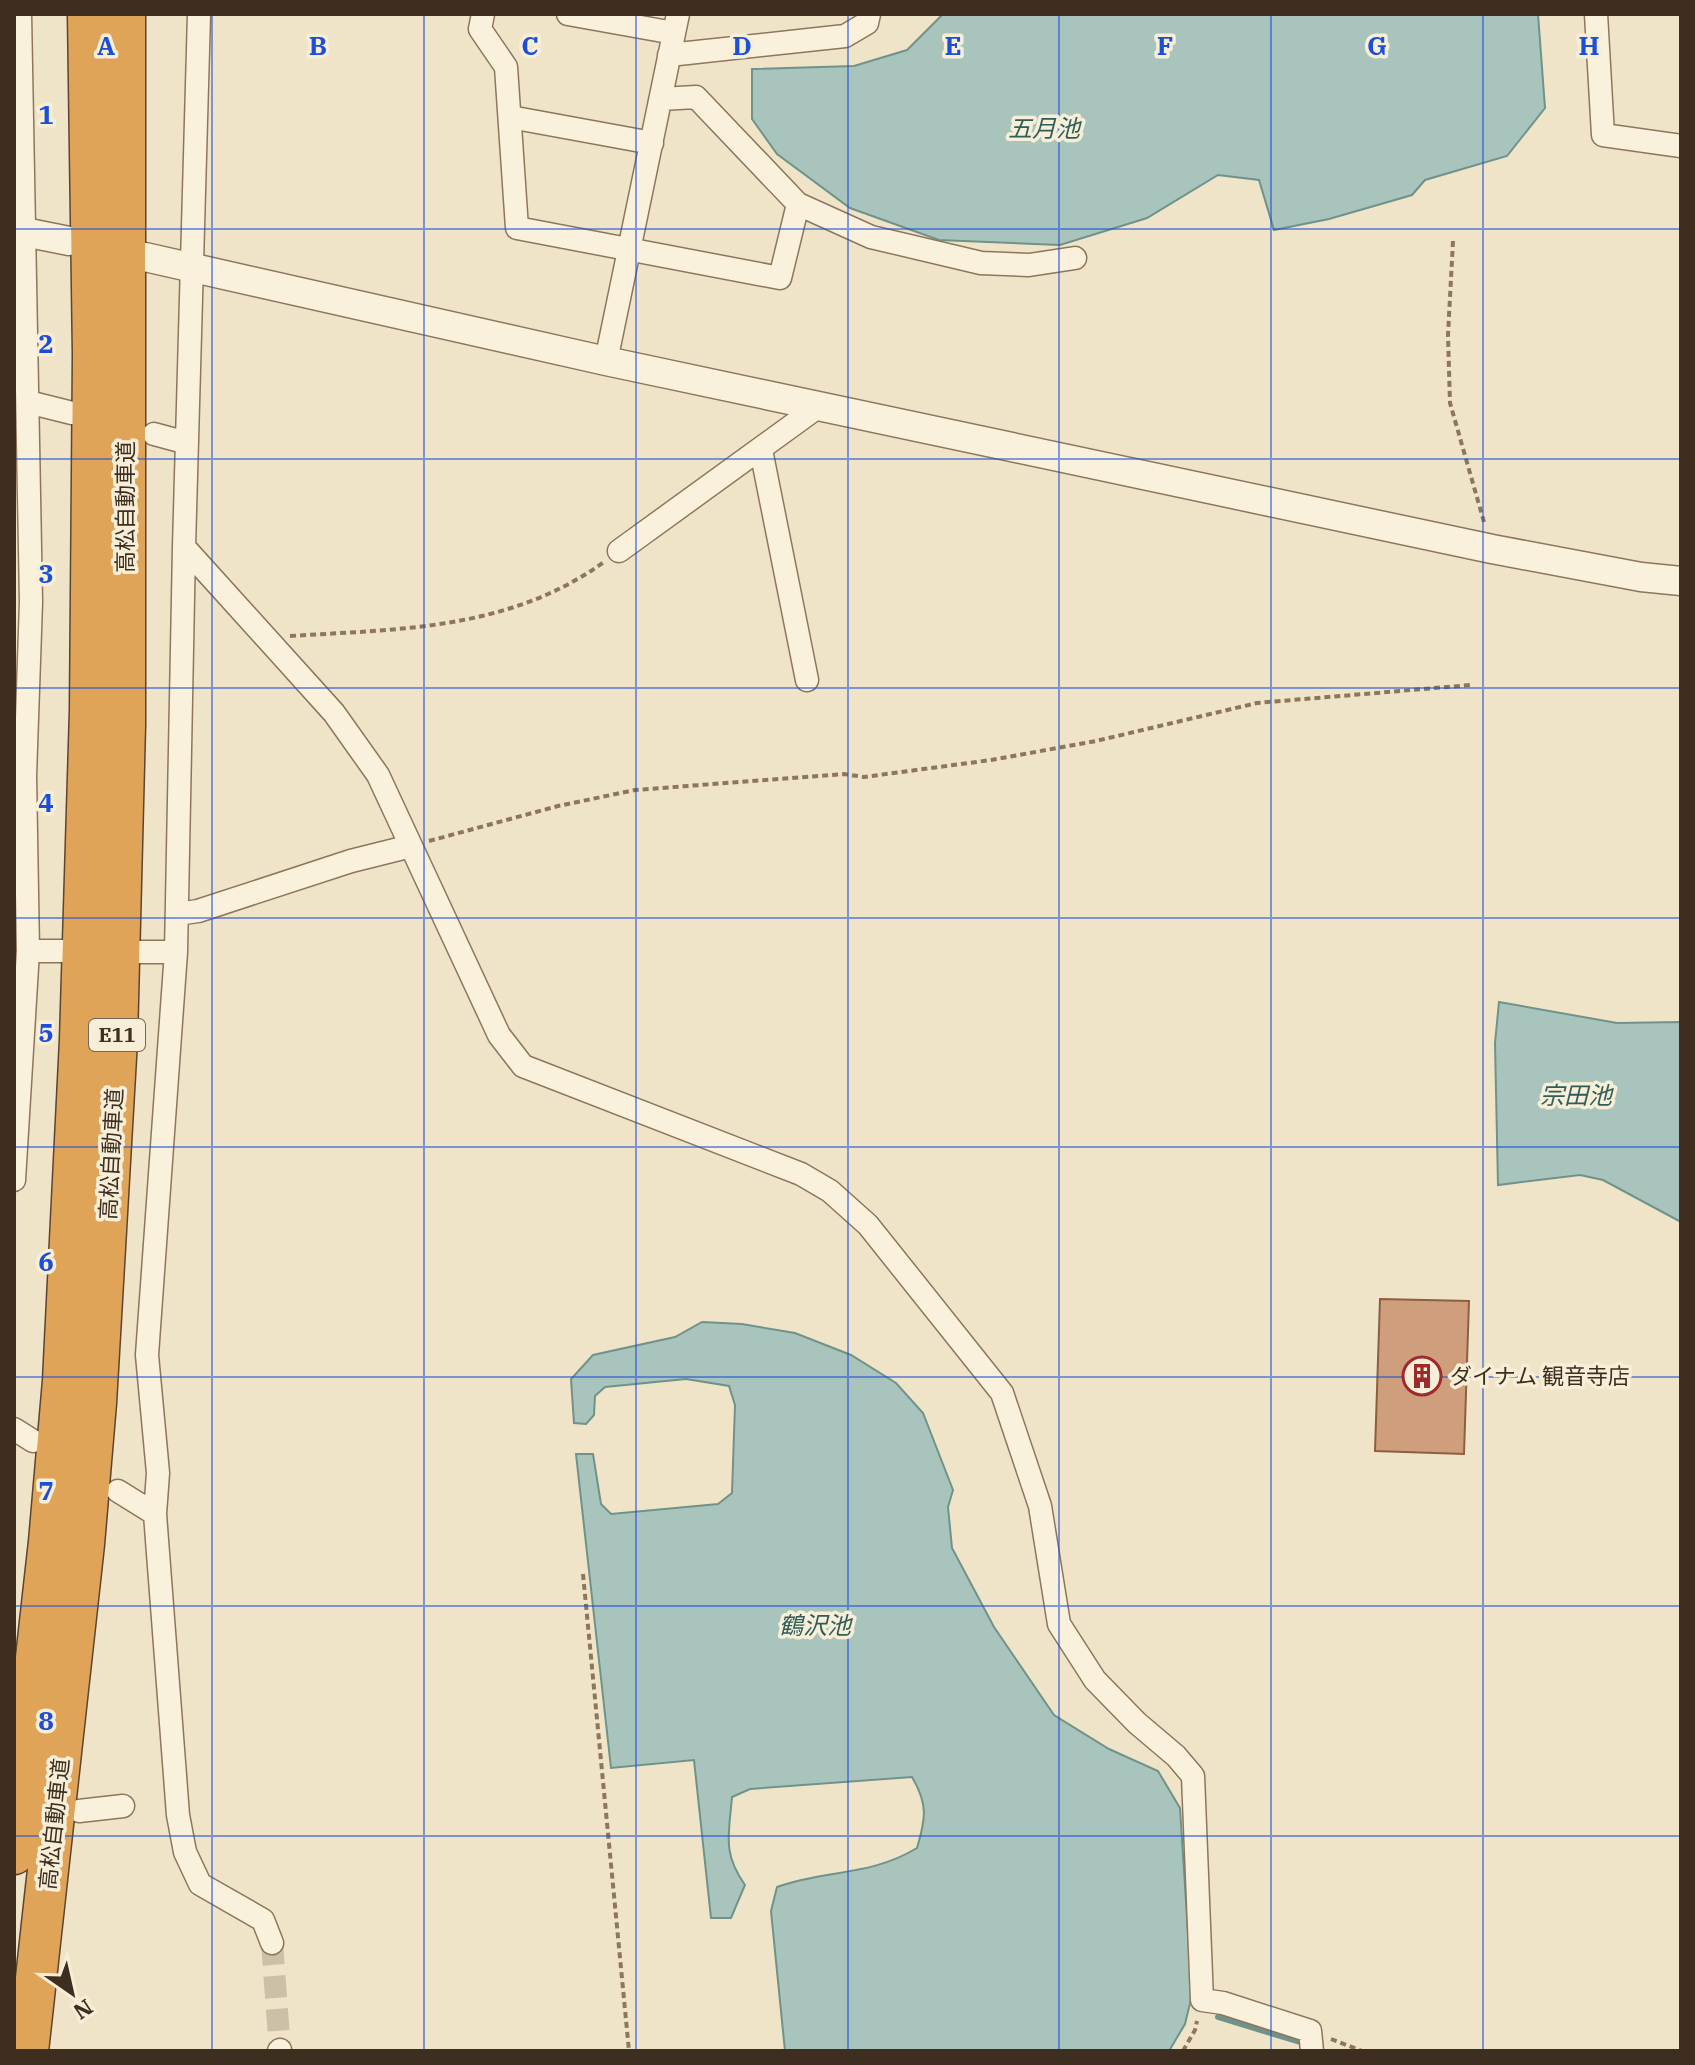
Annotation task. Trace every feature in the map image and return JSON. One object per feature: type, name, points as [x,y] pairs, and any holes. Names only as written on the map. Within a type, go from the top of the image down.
[{"type":"highway","name":"高松自動車道","points":[[14,1854],[49,1542],[63,1381],[80,1040],[90,711],[93,370],[88,14]]},
{"type":"highway","name":"高松自動車道","points":[[28,2051],[36,2000],[96,1403],[117,1040],[125,725],[125,14]]},
{"type":"street","points":[[14,1180],[31,602],[28,402],[21,350],[20,14]]},
{"type":"street","points":[[199,14],[176,952],[147,1355],[158,1473],[155,1514],[178,1815],[185,1852],[200,1884],[263,1920],[272,1943]]},
{"type":"street","points":[[483,14],[480,29],[506,67],[517,228],[780,278],[798,204]]},
{"type":"street","points":[[568,14],[674,34],[845,36],[867,23],[869,14]]},
{"type":"street","points":[[1596,14],[1603,135],[1681,146]]},
{"type":"street","points":[[606,361],[674,34]]},
{"type":"street","points":[[661,99],[696,97],[798,204],[871,237],[981,263],[1029,265],[1075,258]]},
{"type":"street","points":[[510,117],[652,143]]},
{"type":"street","points":[[19,231],[69,241]]},
{"type":"street","points":[[145,257],[606,361],[1492,549],[1641,577],[1681,581]]},
{"type":"street","points":[[28,402],[72,413]]},
{"type":"street","points":[[619,551],[819,406]]},
{"type":"street","points":[[154,434],[187,443]]},
{"type":"street","points":[[761,450],[807,680]]},
{"type":"street","points":[[184,547],[334,713],[378,775],[499,1035],[523,1066],[801,1174],[830,1191],[868,1225],[1002,1393],[1040,1506],[1059,1624],[1095,1680],[1193,1776],[1202,2000],[1223,2003],[1311,2041]]},
{"type":"street","points":[[177,914],[198,911],[337,865],[411,846]]},
{"type":"street","points":[[23,947],[62,951]]},
{"type":"street","points":[[139,952],[176,952]]},
{"type":"street","points":[[118,1491],[155,1514]]},
{"type":"street","points":[[79,1811],[123,1806]]},
{"type":"path","points":[[1453,241],[1448,335],[1450,403],[1492,549]]},
{"type":"path","points":[[268,637],[455,623],[504,613],[590,572],[619,551]]},
{"type":"path","points":[[411,846],[558,806],[635,790],[844,774],[864,777],[991,760],[1096,741],[1257,703],[1471,685]]},
{"type":"path","points":[[583,1574],[629,2051]]},
{"type":"path","points":[[1183,2051],[1195,2030],[1202,2000]]},
{"type":"path","points":[[1311,2041],[1362,2051]]},
{"type":"water","name":"五月池","points":[[943,14],[1538,14],[1545,108],[1507,156],[1425,180],[1412,195],[1329,219],[1274,230],[1259,180],[1218,175],[1147,218],[1060,245],[939,240],[850,208],[777,154],[752,119],[752,69],[854,66],[907,50]]},
{"type":"water","name":"宗田池","points":[[1499,1002],[1617,1023],[1681,1022],[1681,1222],[1603,1180],[1580,1175],[1498,1185],[1495,1043]]},
{"type":"water","name":"鶴沢池","points":[[702,1322],[742,1324],[795,1333],[851,1355],[896,1383],[923,1413],[953,1490],[948,1507],[952,1548],[994,1627],[1054,1715],[1109,1749],[1158,1771],[1180,1808],[1192,1995],[1185,2024],[1169,2051],[785,2051],[771,1911],[777,1887],[882,1864],[917,1848],[924,1819],[923,1803],[912,1777],[750,1789],[732,1797],[730,1853],[745,1885],[731,1918],[711,1918],[694,1760],[611,1768],[576,1454],[593,1454],[601,1504],[611,1514],[718,1504],[732,1493],[735,1405],[729,1386],[686,1379],[605,1387],[595,1396],[594,1415],[586,1424],[574,1423],[571,1379],[593,1355],[675,1337]]},
{"type":"building","name":"ダイナム 観音寺店","points":[[1380,1299],[1469,1301],[1464,1454],[1375,1451]]},
{"type":"waterway","points":[[1218,2017],[1300,2042]]},
{"type":"tunnel","points":[[272,1943],[280,2050]]},
{"type":"place","name":"ダイナム 観音寺店","points":[[1422,1376]]}]
